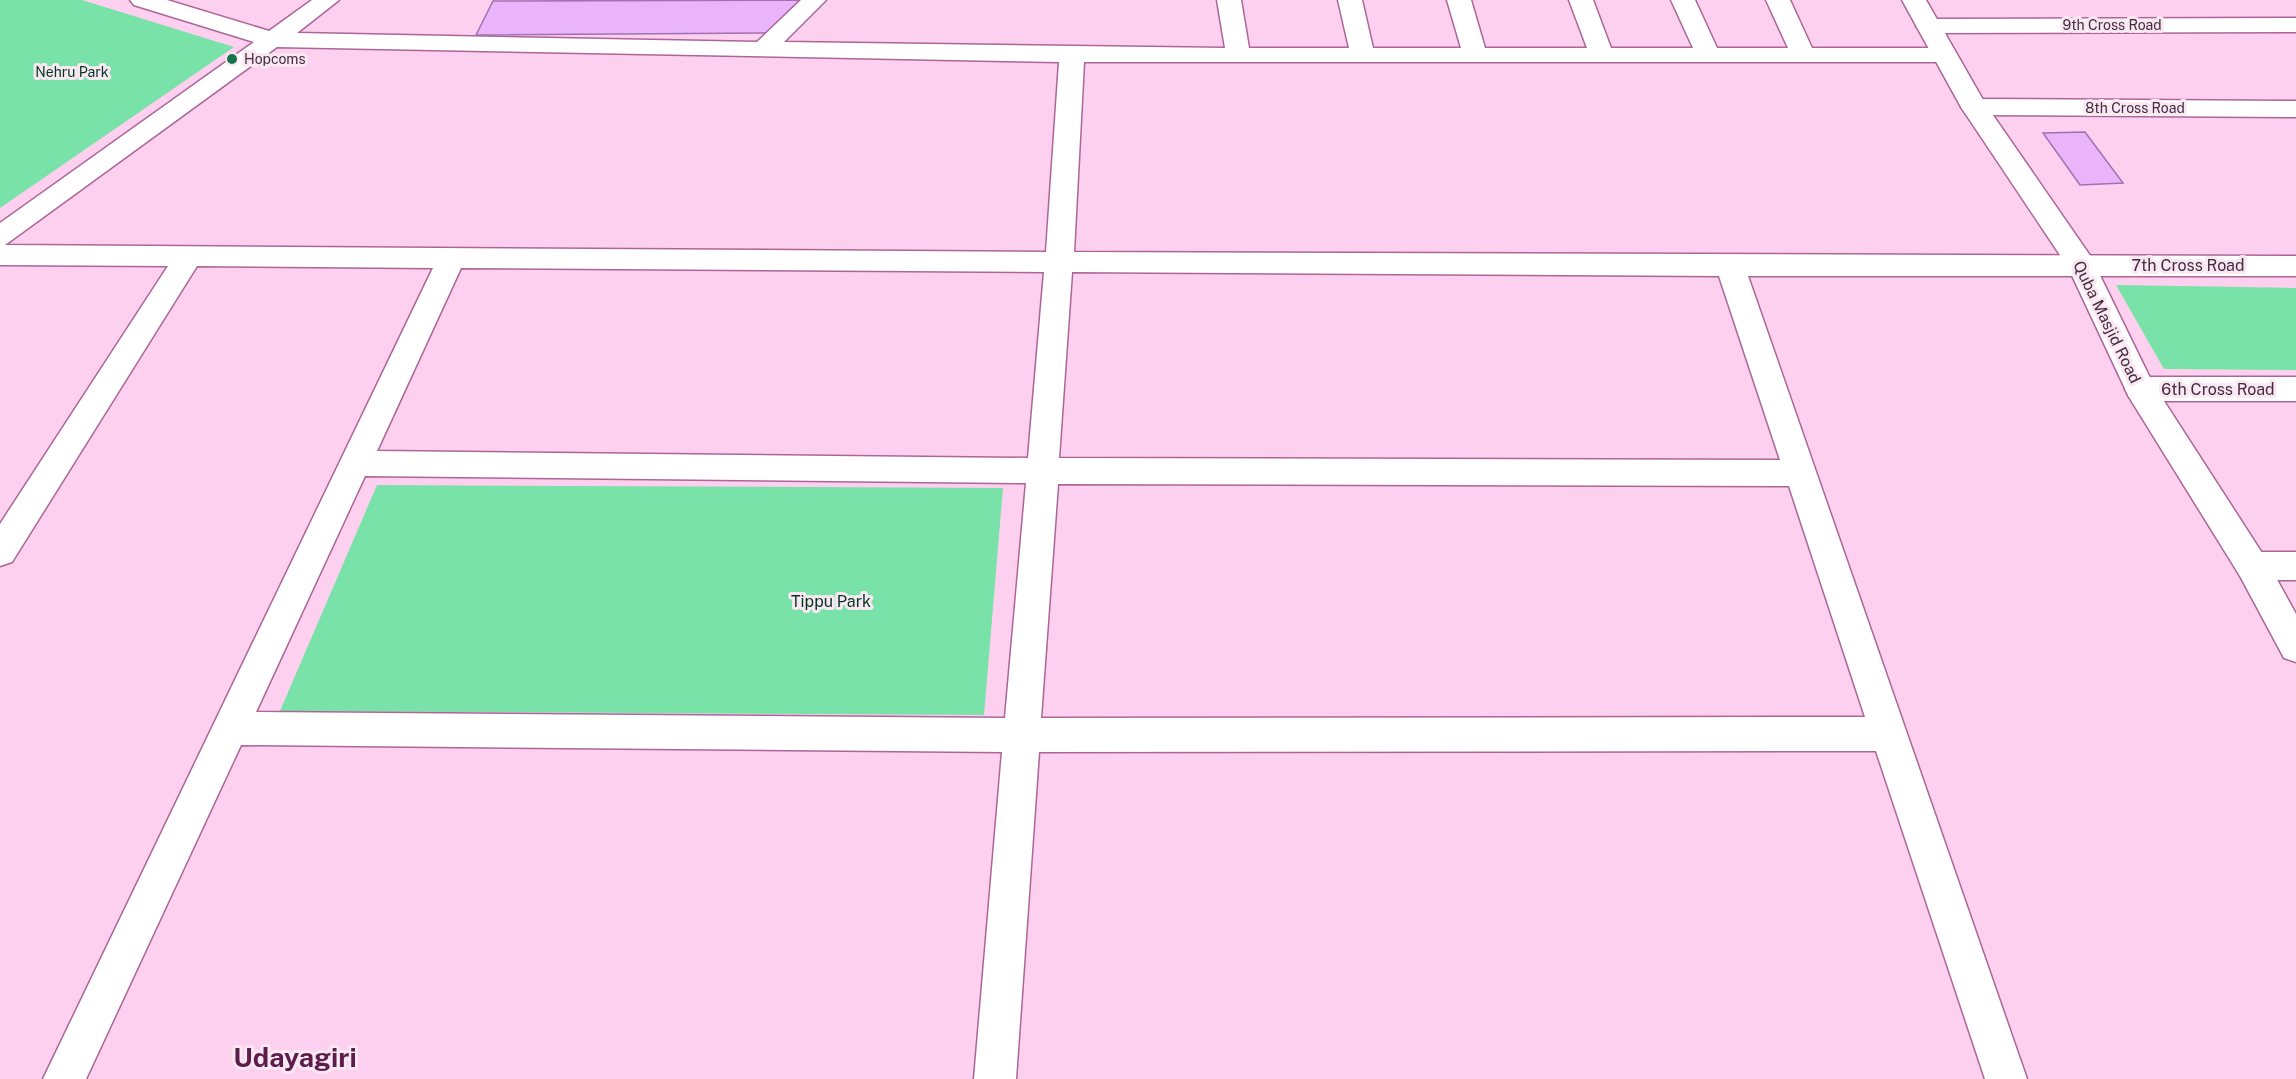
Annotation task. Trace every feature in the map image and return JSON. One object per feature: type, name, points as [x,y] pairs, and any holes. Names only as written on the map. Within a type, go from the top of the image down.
[{"type":"street","points":[[142,0],[274,40],[1072,55],[1942,55]]},
{"type":"street","points":[[0,237],[327,0]]},
{"type":"street","points":[[762,50],[814,0]]},
{"type":"street","points":[[1229,0],[1238,55]]},
{"type":"street","points":[[1350,0],[1363,55]]},
{"type":"street","points":[[1459,0],[1474,55]]},
{"type":"street","points":[[1581,0],[1602,55]]},
{"type":"street","points":[[1683,0],[1708,55]]},
{"type":"street","points":[[1778,0],[1803,55]]},
{"type":"street","name":"Quba Masjid Road","points":[[1914,0],[1942,55],[1974,107],[2081,264],[2140,389],[2252,566],[2296,647]]},
{"type":"street","name":"9th Cross Road","points":[[1928,26],[2296,25]]},
{"type":"street","points":[[995,1079],[1059,262],[1072,55]]},
{"type":"street","name":"8th Cross Road","points":[[1974,107],[2296,109]]},
{"type":"street","name":"7th Cross Road","points":[[0,255],[1730,266],[2081,264],[2296,266]]},
{"type":"street","points":[[0,552],[188,257]]},
{"type":"street","points":[[64,1079],[452,258]]},
{"type":"street","points":[[1730,266],[2006,1079]]},
{"type":"street","name":"6th Cross Road","points":[[2140,389],[2296,389]]},
{"type":"street","points":[[355,463],[1043,471],[1800,473]]},
{"type":"street","points":[[2252,566],[2296,566]]},
{"type":"street","points":[[230,728],[1022,735],[1889,735]]},
{"type":"green space","name":"Nehru Park","points":[[0,0],[82,0],[234,47],[0,208]]},
{"type":"green space","points":[[2116,285],[2296,288],[2296,370],[2164,369]]},
{"type":"green space","name":"Tippu Park","points":[[377,485],[1003,488],[984,715],[280,711]]},
{"type":"building","points":[[805,0],[770,33],[476,35],[493,1]]},
{"type":"building","points":[[2085,132],[2123,183],[2080,185],[2043,133]]},
{"type":"place","name":"Hopcoms","points":[[232,59]]},
{"type":"district","name":"Udayagiri","points":[[295,1057]]}]
